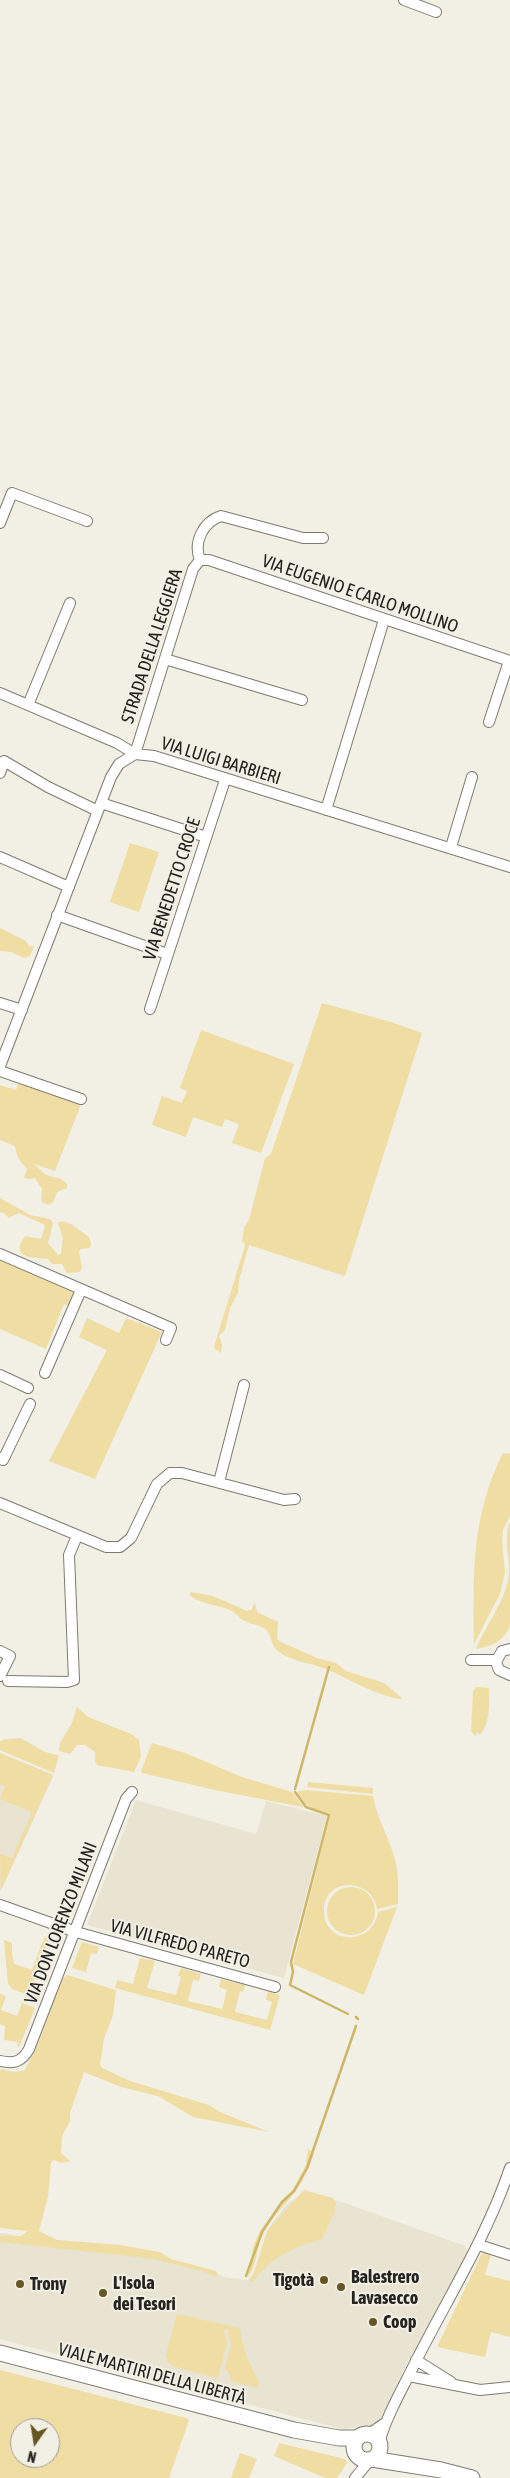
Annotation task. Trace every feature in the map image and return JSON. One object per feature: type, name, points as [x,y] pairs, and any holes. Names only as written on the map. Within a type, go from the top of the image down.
[{"type":"main road","name":"VIALE MARTIRI DELLA LIBERTÀ","points":[[0,2353],[294,2430],[339,2438],[449,2474],[472,2478]]},
{"type":"street","points":[[404,0],[436,12]]},
{"type":"street","points":[[0,523],[12,493],[87,521]]},
{"type":"street","name":"STRADA DELLA LEGGIERA","points":[[134,754],[193,569],[200,560],[196,550],[203,528],[210,519],[221,516],[303,538],[323,538]]},
{"type":"street","name":"VIA EUGENIO E CARLO MOLLINO","points":[[200,560],[209,560],[509,661]]},
{"type":"street","points":[[28,705],[70,603]]},
{"type":"street","points":[[326,810],[384,620]]},
{"type":"street","points":[[165,659],[302,700]]},
{"type":"street","points":[[489,722],[509,661]]},
{"type":"street","points":[[0,693],[117,743],[134,754]]},
{"type":"street","name":"VIA LUIGI BARBIERI","points":[[0,1066],[111,777],[119,764],[134,754],[154,756],[225,780],[450,847],[510,867]]},
{"type":"street","points":[[0,773],[4,761],[48,787],[99,807],[206,838]]},
{"type":"street","points":[[450,847],[472,777]]},
{"type":"street","name":"VIA BENEDETTO CROCE","points":[[150,1009],[225,780]]},
{"type":"street","points":[[0,857],[69,887]]},
{"type":"street","points":[[57,915],[167,954]]},
{"type":"street","points":[[0,1003],[22,1010]]},
{"type":"street","points":[[0,1071],[82,1099]]},
{"type":"street","points":[[0,1254],[171,1328],[166,1340]]},
{"type":"street","points":[[45,1373],[81,1290]]},
{"type":"street","points":[[0,1375],[28,1388]]},
{"type":"street","points":[[219,1482],[244,1384]]},
{"type":"street","points":[[0,1458],[3,1460],[30,1404]]},
{"type":"street","points":[[0,1503],[106,1548],[120,1547],[131,1538],[154,1490],[164,1477],[170,1474],[182,1473],[284,1500],[294,1499]]},
{"type":"street","points":[[0,1651],[10,1656],[4,1679],[67,1682],[74,1680],[69,1555],[77,1536]]},
{"type":"street","points":[[508,1648],[499,1654],[496,1660],[499,1670],[510,1675]]},
{"type":"street","points":[[471,1660],[496,1660]]},
{"type":"street","name":"VIA DON LORENZO MILANI","points":[[0,2061],[16,2062],[24,2058],[29,2049],[126,1799],[132,1792]]},
{"type":"street","name":"VIA VILFREDO PARETO","points":[[0,1904],[76,1932],[275,1987]]},
{"type":"street","points":[[354,2478],[368,2449],[386,2423],[447,2299],[479,2245],[501,2196],[510,2168]]},
{"type":"street","points":[[479,2245],[510,2255]]},
{"type":"street","points":[[416,2360],[456,2385]]},
{"type":"street","points":[[408,2376],[488,2390],[510,2387]]},
{"type":"shaded area","points":[[130,843],[159,852],[139,912],[110,902]]},
{"type":"shaded area","points":[[0,928],[26,941],[29,946],[34,946],[30,956],[24,958],[11,952],[0,951]]},
{"type":"shaded area","points":[[322,1003],[391,1022],[422,1033],[345,1276],[249,1245],[239,1280],[238,1293],[230,1308],[225,1330],[219,1336],[222,1344],[221,1353],[214,1348],[244,1249],[245,1243],[242,1242],[244,1227],[249,1220],[265,1158],[271,1154]]},
{"type":"shaded area","points":[[201,1030],[294,1064],[261,1153],[232,1143],[239,1124],[225,1119],[222,1127],[193,1117],[186,1137],[152,1125],[162,1096],[182,1103],[187,1091],[180,1088]]},
{"type":"shaded area","points":[[19,1081],[81,1104],[55,1171],[34,1164],[46,1175],[61,1179],[67,1184],[67,1188],[57,1192],[53,1202],[48,1205],[41,1201],[42,1189],[35,1178],[24,1178],[27,1169],[18,1158],[15,1146],[0,1140],[0,1085],[16,1090]]},
{"type":"shaded area","points":[[0,1198],[30,1215],[50,1219],[53,1223],[48,1243],[58,1255],[61,1254],[63,1238],[58,1223],[61,1221],[71,1224],[89,1237],[91,1244],[89,1248],[81,1249],[79,1252],[82,1266],[80,1272],[67,1273],[62,1264],[52,1264],[48,1259],[28,1257],[20,1252],[20,1245],[25,1236],[41,1239],[45,1225],[19,1213],[9,1218],[0,1212]]},
{"type":"shaded area","points":[[0,1260],[75,1292],[70,1306],[64,1304],[46,1349],[0,1329]]},
{"type":"shaded area","points":[[87,1318],[119,1333],[126,1318],[162,1332],[95,1479],[49,1461],[107,1350],[79,1337]]},
{"type":"shaded area","points":[[503,1453],[510,1454],[510,1516],[503,1530],[502,1541],[505,1572],[500,1594],[474,1644],[474,1570],[479,1523],[485,1500]]},
{"type":"shaded area","points":[[510,1522],[510,1625],[505,1635],[497,1642],[487,1647],[476,1649],[500,1602],[507,1583],[509,1566],[507,1535]]},
{"type":"shaded area","points":[[191,1592],[213,1596],[247,1611],[251,1610],[255,1603],[257,1612],[278,1622],[277,1639],[281,1642],[317,1658],[336,1663],[346,1671],[384,1683],[403,1699],[386,1696],[326,1669],[285,1656],[276,1649],[265,1629],[241,1619],[232,1611],[194,1598],[189,1595]]},
{"type":"shaded area","points":[[476,1687],[489,1688],[489,1707],[484,1730],[480,1735],[477,1732],[475,1736],[471,1731],[473,1691]]},
{"type":"shaded area","points":[[77,1707],[88,1717],[131,1734],[139,1740],[141,1757],[134,1772],[97,1765],[95,1752],[85,1745],[77,1745],[70,1754],[59,1751],[60,1743],[72,1723]]},
{"type":"shaded area","points":[[20,1738],[45,1752],[59,1755],[54,1773],[0,1750],[0,1741]]},
{"type":"shaded area","points":[[152,1743],[185,1753],[242,1777],[292,1792],[303,1807],[215,1790],[142,1773],[141,1771]]},
{"type":"shaded area","points":[[0,1753],[54,1775],[1,1891],[0,1890]]},
{"type":"shaded area","points":[[0,1753],[53,1775],[1,1890],[0,1854],[12,1858],[32,1812],[0,1799],[5,1786],[0,1784]]},
{"type":"shaded area","points":[[308,1782],[373,1788],[373,1794],[307,1787]]},
{"type":"shaded area","points":[[305,1790],[373,1796],[394,1855],[398,1874],[398,1904],[377,1909],[374,1899],[367,1891],[349,1885],[340,1886],[326,1898],[324,1909],[326,1921],[331,1930],[339,1935],[348,1937],[358,1936],[367,1931],[374,1923],[378,1912],[397,1907],[364,1995],[293,1964],[330,1816],[329,1813],[314,1808],[302,1801],[296,1792]]},
{"type":"shaded area","points":[[136,1800],[256,1834],[266,1801],[327,1816],[284,1978],[87,1925]]},
{"type":"shaded area","points":[[346,1887],[356,1887],[368,1894],[375,1906],[375,1916],[368,1928],[356,1935],[346,1935],[338,1931],[331,1924],[327,1916],[327,1906],[331,1898],[338,1891]]},
{"type":"shaded area","points":[[53,1931],[28,1995],[12,1989],[8,1984],[4,1940],[12,1943],[14,1964],[32,1970],[44,1938]]},
{"type":"shaded area","points":[[82,1942],[99,1947],[97,1954],[91,1953],[86,1972],[72,1968]]},
{"type":"shaded area","points":[[140,1958],[155,1961],[147,1988],[176,1995],[181,1977],[178,1976],[181,1968],[201,1974],[199,1981],[193,1980],[188,2001],[222,2009],[227,1990],[219,1987],[221,1979],[245,1985],[243,1992],[240,1991],[235,2012],[267,2020],[272,2002],[266,2000],[268,1991],[280,1995],[270,2030],[115,1988],[117,1980],[133,1984]]},
{"type":"shaded area","points":[[67,1975],[116,1990],[113,2015],[104,2039],[100,2064],[102,2068],[130,2081],[209,2105],[220,2112],[269,2132],[193,2117],[158,2096],[121,2087],[84,2072],[70,2113],[70,2121],[62,2136],[61,2153],[70,2161],[62,2163],[54,2160],[51,2163],[48,2197],[39,2231],[57,2240],[120,2245],[160,2252],[171,2259],[216,2271],[218,2275],[215,2276],[154,2259],[0,2242],[0,2236],[21,2236],[28,2231],[0,2228],[0,2071],[1,2069],[15,2072],[25,2070],[40,2039],[61,1980]]},
{"type":"shaded area","points":[[0,1994],[6,1996],[1,2010],[17,2016],[22,2003],[35,2008],[19,2047],[17,2046],[18,2042],[4,2040],[5,2026],[0,2024]]},
{"type":"shaded area","points":[[308,2149],[314,2154],[302,2181],[265,2230],[253,2268],[248,2277],[253,2247],[260,2231],[278,2206],[292,2191],[306,2165]]},
{"type":"shaded area","points":[[304,2190],[333,2198],[336,2202],[335,2211],[322,2239],[305,2244],[281,2255],[269,2264],[252,2282],[249,2281],[254,2273],[268,2230]]},
{"type":"shaded area","points":[[304,2192],[342,2202],[465,2246],[468,2252],[408,2362],[378,2423],[372,2426],[342,2429],[0,2339],[0,2233],[178,2261],[229,2278],[248,2280],[254,2273],[267,2230],[286,2205]]},
{"type":"shaded area","points":[[483,2251],[491,2254],[485,2275],[510,2281],[510,2337],[491,2332],[485,2357],[437,2347]]},
{"type":"shaded area","points":[[177,2314],[240,2328],[246,2356],[259,2382],[258,2388],[231,2381],[230,2374],[225,2369],[231,2344],[227,2328],[224,2330],[227,2343],[218,2378],[169,2364],[166,2355]]},
{"type":"shaded area","points":[[0,2370],[186,2418],[189,2420],[169,2478],[0,2478]]},
{"type":"shaded area","points":[[279,2443],[345,2459],[347,2463],[337,2478],[325,2478],[274,2456]]},
{"type":"shaded area","points":[[240,2453],[257,2459],[249,2478],[231,2478]]},
{"type":"waterway","points":[[295,1789],[329,1667]]},
{"type":"waterway","points":[[295,1792],[306,1807],[329,1815],[291,1962],[293,1972],[290,1985],[348,2014]]},
{"type":"waterway","points":[[246,2276],[262,2232],[282,2202],[294,2191],[307,2168],[356,2026]]},
{"type":"place","name":"Tigotà","points":[[324,2280]]},
{"type":"place","name":"Trony","points":[[20,2284]]},
{"type":"place","name":"Balestrero Lavasecco","points":[[341,2287]]},
{"type":"place","name":"L'Isola dei Tesori","points":[[103,2293]]},
{"type":"place","name":"Coop","points":[[373,2322]]}]
